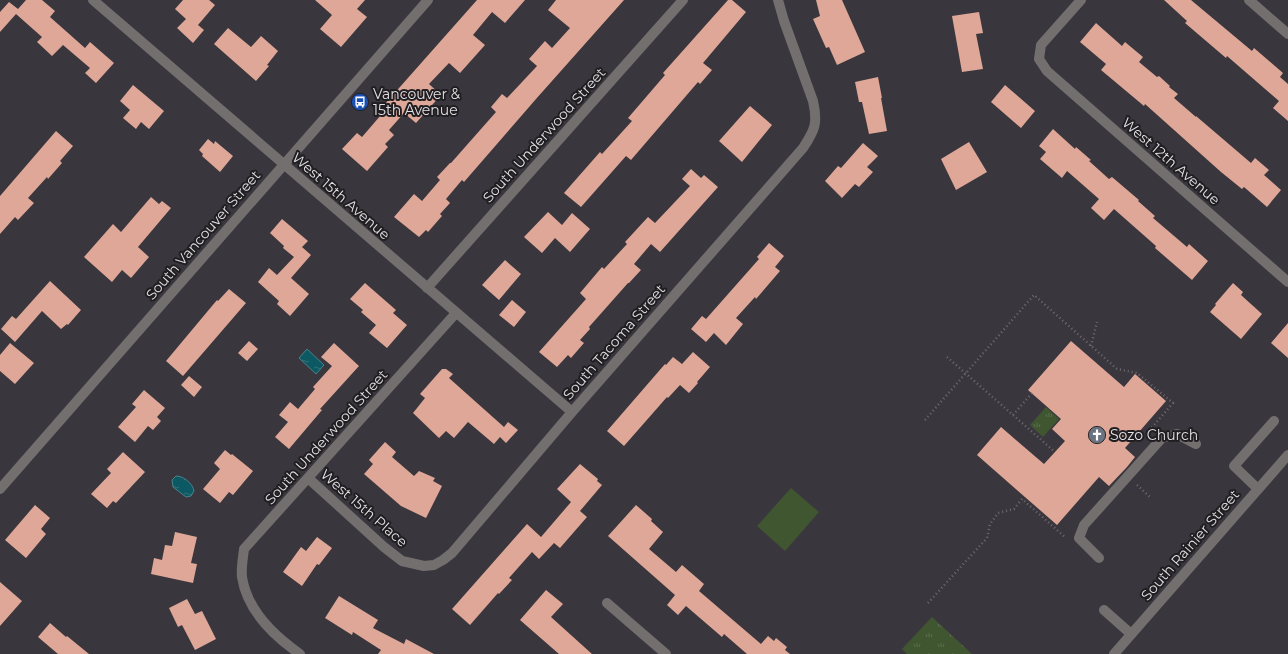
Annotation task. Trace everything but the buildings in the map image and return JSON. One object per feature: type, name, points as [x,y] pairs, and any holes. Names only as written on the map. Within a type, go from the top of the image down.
[{"type":"street","name":"West 15th Avenue","points":[[93,0],[572,412]]},
{"type":"street","name":"South Underwood Street","points":[[427,288],[683,0]]},
{"type":"street","name":"South Tacoma Street","points":[[424,566],[438,562],[452,552],[572,412],[804,148],[812,135],[816,114],[813,101],[784,21],[778,0]]},
{"type":"street","name":"West 12th Avenue","points":[[1081,0],[1041,45],[1039,58],[1047,71],[1288,282]]},
{"type":"street","points":[[1249,0],[1288,34]]},
{"type":"street","name":"South Vancouver Street","points":[[0,489],[423,2]]},
{"type":"street","name":"South Underwood Street","points":[[300,654],[291,648],[262,622],[250,602],[245,590],[242,576],[244,549],[456,313]]},
{"type":"street","points":[[1258,490],[1234,466],[1274,421]]},
{"type":"street","points":[[1099,558],[1079,538],[1084,525],[1162,438],[1177,434],[1196,444]]},
{"type":"street","name":"South Rainier Street","points":[[1114,654],[1288,456]]},
{"type":"street","name":"West 15th Place","points":[[308,478],[384,547],[402,561],[424,566]]},
{"type":"street","points":[[607,603],[666,654]]},
{"type":"street","points":[[1104,610],[1131,634]]},
{"type":"path","points":[[925,420],[1034,295],[1117,369],[1138,372],[1173,403],[1145,436]]},
{"type":"path","points":[[1091,346],[1097,322]]},
{"type":"path","points":[[947,357],[1055,452]]},
{"type":"path","points":[[1013,415],[1032,394]]},
{"type":"path","points":[[1128,476],[1150,497]]},
{"type":"path","points":[[928,603],[987,538],[990,524],[998,513],[1014,509],[1022,499],[1070,541]]},
{"type":"green space","points":[[1046,407],[1059,419],[1043,437],[1030,425]]},
{"type":"green space","points":[[791,488],[819,512],[785,551],[757,526]]},
{"type":"green space","points":[[932,617],[972,654],[907,654],[902,649]]},
{"type":"water","points":[[307,349],[324,365],[316,374],[299,358]]},
{"type":"water","points":[[176,476],[185,479],[192,486],[194,491],[191,496],[186,497],[173,487],[172,480]]},
{"type":"place","name":"Vancouver & 15th Avenue","points":[[360,102]]},
{"type":"place","name":"Sozo Church","points":[[1097,435]]}]
